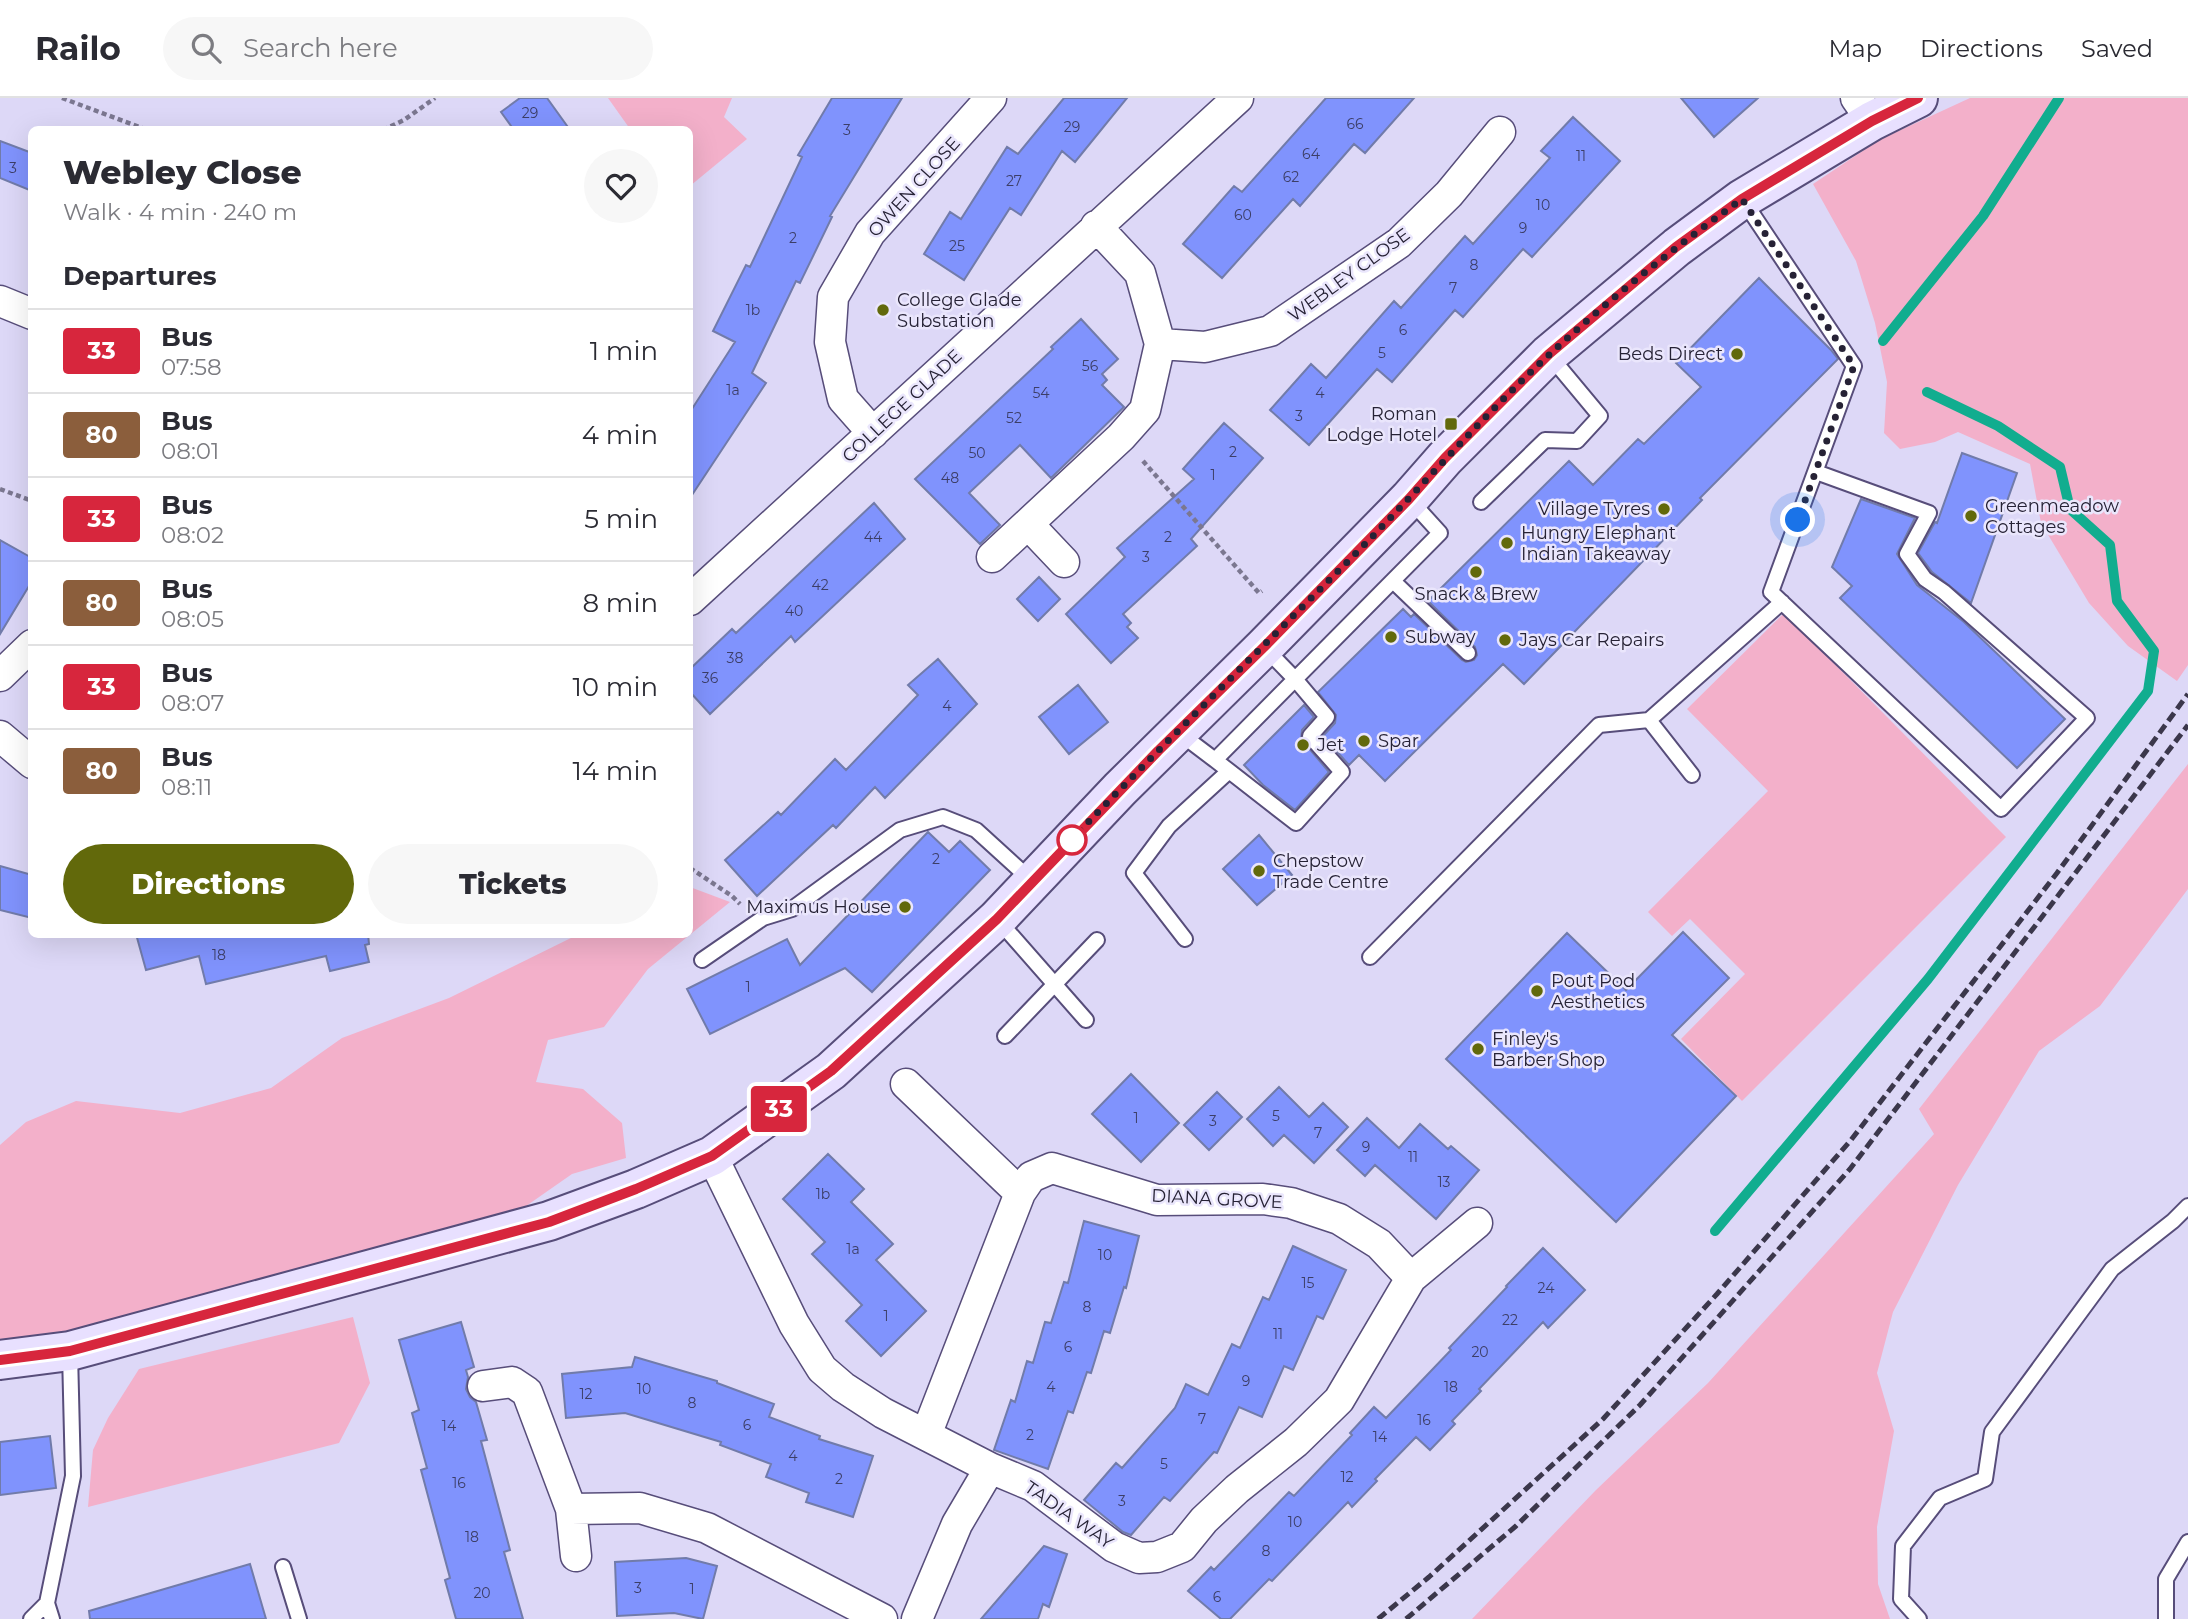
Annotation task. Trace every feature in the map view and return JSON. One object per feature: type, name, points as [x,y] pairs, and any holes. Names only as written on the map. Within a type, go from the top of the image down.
[{"type":"main road","points":[[0,1360],[70,1351],[549,1222],[712,1156],[831,1071],[997,919],[1549,354],[1676,247],[1864,110],[1918,98]]},
{"type":"street","name":"OWEN CLOSE","points":[[873,433],[843,399],[830,342],[833,297],[870,233],[992,98]]},
{"type":"street","name":"COLLEGE GLADE","points":[[693,597],[1238,98]]},
{"type":"street","name":"WEBLEY CLOSE","points":[[1160,344],[1205,346],[1270,331],[1399,243],[1449,194],[1500,132]]},
{"type":"street","points":[[992,556],[1122,437],[1146,410],[1160,344],[1140,273],[1096,226]]},
{"type":"street","points":[[0,301],[28,312]]},
{"type":"street","points":[[1028,524],[1064,562]]},
{"type":"street","points":[[0,676],[28,649]]},
{"type":"street","points":[[0,736],[28,760]]},
{"type":"street","points":[[906,1084],[1020,1193]]},
{"type":"street","name":"TADIA WAY","points":[[712,1156],[794,1324],[822,1369],[843,1387],[883,1413],[990,1468],[1033,1486],[1114,1547],[1139,1558],[1157,1558],[1182,1547],[1204,1520],[1237,1489],[1296,1442],[1339,1400],[1411,1279],[1477,1223]]},
{"type":"street","name":"DIANA GROVE","points":[[926,1435],[1020,1193],[1031,1177],[1052,1168],[1157,1200],[1263,1199],[1291,1203],[1339,1219],[1379,1244],[1411,1279]]},
{"type":"street","points":[[483,1386],[512,1382],[527,1392],[571,1509],[576,1556]]},
{"type":"street","points":[[917,1619],[957,1524],[990,1468]]},
{"type":"street","points":[[571,1509],[640,1508],[707,1528],[882,1619]]},
{"type":"lane","points":[[1742,199],[1854,366],[1771,592],[2001,808],[2087,718],[1944,592],[1925,579],[1907,554],[1929,513],[1816,472]]},
{"type":"lane","points":[[1481,502],[1545,440],[1577,440],[1601,416],[1549,354]]},
{"type":"lane","points":[[1215,760],[1440,533],[1409,499]]},
{"type":"lane","points":[[1393,581],[1468,653]]},
{"type":"lane","points":[[1370,957],[1599,725],[1649,720],[1782,602]]},
{"type":"lane","points":[[1177,732],[1296,823],[1342,772],[1310,736],[1327,718],[1264,647]]},
{"type":"lane","points":[[1649,720],[1692,775]]},
{"type":"lane","points":[[1185,939],[1134,873],[1169,826],[1229,771]]},
{"type":"lane","points":[[702,960],[757,922],[792,909],[900,830],[943,817],[976,830],[1032,881]]},
{"type":"lane","points":[[997,919],[1086,1020]]},
{"type":"lane","points":[[1005,1036],[1097,940]]},
{"type":"lane","points":[[1919,1619],[1901,1599],[1903,1546],[1940,1498],[1985,1479],[1992,1432],[2112,1269],[2174,1221],[2188,1206]]},
{"type":"lane","points":[[52,1619],[47,1603],[73,1476],[70,1351]]},
{"type":"lane","points":[[2166,1619],[2166,1579],[2188,1542]]},
{"type":"lane","points":[[283,1567],[299,1619]]},
{"type":"lane","points":[[31,1619],[47,1603]]},
{"type":"path","points":[[62,98],[136,126]]},
{"type":"path","points":[[391,126],[435,98]]},
{"type":"path","points":[[1122,437],[1259,593],[1267,586]]},
{"type":"path","points":[[0,489],[28,500]]},
{"type":"path","points":[[693,870],[732,896],[757,922]]},
{"type":"shaded area","points":[[608,98],[732,98],[724,117],[747,139],[693,184],[693,126],[628,126]]},
{"type":"shaded area","points":[[1970,98],[2188,98],[2188,665],[2177,681],[2128,646],[2089,603],[2041,523],[2030,464],[1958,432],[1935,442],[1900,449],[1884,433],[1887,382],[1875,323],[1856,261],[1813,184],[1879,140]]},
{"type":"shaded area","points":[[1784,613],[2006,837],[1742,1101],[1681,1039],[1745,974],[1690,919],[1672,936],[1648,912],[1768,791],[1687,709]]},
{"type":"shaded area","points":[[2188,764],[2188,889],[2100,1006],[2039,1051],[1958,1185],[1893,1312],[1877,1373],[1894,1431],[1877,1527],[1878,1584],[1890,1619],[1472,1619],[1596,1490],[1708,1383],[1934,1134],[1919,1109]]},
{"type":"shaded area","points":[[693,888],[730,902],[693,932]]},
{"type":"shaded area","points":[[571,938],[686,938],[648,969],[604,1027],[548,1040],[536,1082],[583,1089],[622,1123],[626,1158],[572,1174],[519,1211],[63,1335],[0,1343],[0,1145],[26,1122],[76,1101],[180,1113],[271,1088],[342,1038],[449,998]]},
{"type":"shaded area","points":[[353,1317],[370,1383],[339,1443],[88,1507],[93,1450],[108,1418],[139,1369]]},
{"type":"building","points":[[520,98],[547,98],[567,126],[511,126],[501,112]]},
{"type":"building","points":[[832,98],[902,98],[830,216],[832,217],[800,283],[796,281],[752,373],[766,383],[693,493],[693,407],[735,342],[713,331],[746,265],[750,267],[802,157],[798,155]]},
{"type":"building","points":[[1064,98],[1127,98],[1075,162],[1062,151],[1021,215],[1010,208],[964,280],[924,254],[950,212],[961,219],[1007,147],[1018,154]]},
{"type":"building","points":[[1326,98],[1414,98],[1365,153],[1354,144],[1300,206],[1293,199],[1222,278],[1183,244],[1234,186],[1242,192]]},
{"type":"building","points":[[1681,98],[1758,98],[1714,137]]},
{"type":"building","points":[[1573,117],[1620,161],[1532,257],[1523,249],[1463,317],[1455,310],[1392,382],[1377,369],[1309,445],[1270,410],[1311,364],[1326,378],[1394,301],[1401,308],[1465,236],[1473,244],[1550,158],[1541,151]]},
{"type":"building","points":[[0,141],[28,152],[28,189],[0,178]]},
{"type":"building","points":[[1759,278],[1838,359],[1700,498],[1702,500],[1524,684],[1503,664],[1385,781],[1359,755],[1349,765],[1323,736],[1335,723],[1336,715],[1318,692],[1403,609],[1411,617],[1414,614],[1462,660],[1474,660],[1477,655],[1475,647],[1428,601],[1569,461],[1593,485],[1638,439],[1644,444],[1701,387],[1676,363]]},
{"type":"building","points":[[1081,319],[1118,359],[1102,374],[1107,380],[1102,385],[1124,407],[1051,478],[1020,445],[969,493],[1000,525],[980,544],[915,479],[1053,349],[1051,347]]},
{"type":"building","points":[[1224,423],[1263,458],[1191,539],[1197,546],[1123,614],[1131,623],[1127,627],[1138,638],[1111,663],[1066,614],[1125,557],[1117,548],[1194,479],[1183,469]]},
{"type":"building","name":"Greenmeadow Cottages","points":[[1962,453],[2017,473],[1971,603],[1932,572],[1918,553],[1935,522],[1937,523]]},
{"type":"building","points":[[1861,499],[1915,518],[1897,554],[1917,585],[1964,622],[2065,719],[2017,768],[1840,598],[1852,586],[1832,567]]},
{"type":"building","points":[[874,503],[905,539],[795,642],[791,636],[710,714],[693,695],[693,666],[732,629],[736,633]]},
{"type":"building","points":[[0,540],[28,556],[28,588],[0,634]]},
{"type":"building","points":[[1039,577],[1060,599],[1038,621],[1017,599]]},
{"type":"building","points":[[938,659],[977,704],[885,798],[875,787],[836,828],[833,825],[757,896],[725,860],[778,812],[781,815],[835,759],[846,770],[918,695],[908,685]]},
{"type":"building","points":[[1078,685],[1108,722],[1069,754],[1039,717]]},
{"type":"building","points":[[1304,705],[1314,717],[1302,730],[1301,739],[1329,772],[1295,810],[1263,785],[1244,765]]},
{"type":"building","name":"Maximus House","points":[[928,832],[949,852],[960,841],[990,870],[872,992],[845,968],[710,1034],[687,989],[787,939],[800,965]]},
{"type":"building","points":[[1259,835],[1292,875],[1257,905],[1223,869]]},
{"type":"building","points":[[0,866],[28,874],[28,917],[0,910]]},
{"type":"building","points":[[1683,932],[1729,978],[1672,1035],[1736,1096],[1616,1222],[1446,1059],[1567,933],[1626,990]]},
{"type":"building","points":[[137,938],[368,938],[369,944],[365,945],[369,962],[330,971],[326,956],[206,984],[199,956],[146,970]]},
{"type":"building","points":[[1131,1074],[1179,1123],[1141,1162],[1092,1114]]},
{"type":"building","points":[[1279,1087],[1309,1117],[1323,1103],[1348,1127],[1314,1163],[1284,1135],[1273,1146],[1247,1119]]},
{"type":"building","points":[[1217,1092],[1242,1117],[1209,1150],[1184,1125]]},
{"type":"building","points":[[1367,1118],[1399,1148],[1420,1124],[1448,1149],[1451,1146],[1479,1170],[1436,1219],[1375,1165],[1365,1176],[1337,1150]]},
{"type":"building","points":[[828,1154],[864,1189],[851,1202],[893,1244],[876,1260],[926,1311],[881,1356],[846,1321],[862,1305],[812,1254],[825,1242],[783,1199]]},
{"type":"building","points":[[1084,1221],[1139,1236],[1126,1288],[1124,1287],[1110,1333],[1104,1331],[1091,1373],[1087,1372],[1073,1413],[1068,1411],[1048,1469],[994,1450],[1011,1400],[1015,1402],[1027,1361],[1033,1363],[1045,1322],[1051,1323],[1064,1282],[1068,1283]]},
{"type":"building","points":[[1293,1246],[1346,1270],[1323,1319],[1317,1316],[1293,1370],[1284,1366],[1262,1417],[1239,1407],[1217,1453],[1214,1452],[1170,1501],[1164,1497],[1131,1535],[1123,1532],[1084,1500],[1116,1463],[1122,1468],[1175,1408],[1186,1384],[1208,1395],[1232,1344],[1240,1348],[1263,1297],[1269,1300]]},
{"type":"building","points":[[1543,1248],[1585,1290],[1548,1328],[1543,1322],[1479,1389],[1481,1391],[1452,1421],[1455,1424],[1430,1450],[1416,1437],[1352,1507],[1348,1502],[1272,1581],[1269,1579],[1230,1619],[1221,1619],[1188,1591],[1211,1567],[1214,1570],[1289,1492],[1294,1496],[1352,1435],[1350,1433],[1374,1407],[1386,1418]]},
{"type":"building","points":[[461,1322],[474,1367],[466,1370],[466,1389],[476,1402],[487,1440],[481,1441],[510,1550],[504,1552],[523,1619],[456,1619],[445,1580],[450,1578],[421,1470],[427,1468],[412,1413],[419,1410],[399,1340]]},
{"type":"building","points":[[635,1357],[717,1381],[774,1404],[769,1417],[820,1436],[819,1439],[873,1456],[853,1517],[806,1502],[809,1493],[766,1477],[771,1464],[720,1445],[721,1442],[625,1413],[566,1418],[562,1374],[632,1367]]},
{"type":"building","points":[[50,1436],[56,1488],[0,1495],[0,1442]]},
{"type":"building","points":[[1044,1546],[1067,1554],[1049,1607],[1043,1604],[1038,1619],[981,1619]]},
{"type":"building","points":[[686,1558],[717,1566],[703,1619],[674,1613],[617,1616],[615,1562]]},
{"type":"building","points":[[250,1564],[266,1619],[90,1619],[89,1611]]},
{"type":"waterway","points":[[1883,341],[1983,216],[2059,98]]},
{"type":"waterway","points":[[1715,1231],[1928,979],[2148,691],[2154,651],[2117,601],[2110,545],[2070,509],[2060,467],[1998,426],[1927,392]]},
{"type":"railway","points":[[1378,1619],[1429,1577],[1603,1419],[1717,1294],[1851,1140],[2057,873],[2188,694]]},
{"type":"railway","points":[[1406,1619],[1516,1526],[1640,1405],[1850,1169],[2188,725]]},
{"type":"bus line","name":"33","points":[[0,1360],[70,1351],[549,1222],[712,1156],[831,1071],[997,919],[1158,751],[1264,647],[1549,354],[1676,247],[1742,199],[1872,121],[1918,98]]},
{"type":"place","name":"College Glade Substation","points":[[883,310]]},
{"type":"place","name":"Beds Direct","points":[[1737,354]]},
{"type":"place","name":"Roman Lodge Hotel","points":[[1451,424]]},
{"type":"place","name":"Village Tyres","points":[[1664,509]]},
{"type":"place","name":"Greenmeadow Cottages","points":[[1971,516]]},
{"type":"place","name":"Hungry Elephant Indian Takeaway","points":[[1507,543]]},
{"type":"place","name":"Snack & Brew","points":[[1476,572]]},
{"type":"place","name":"Subway","points":[[1391,637]]},
{"type":"place","name":"Jays Car Repairs","points":[[1505,640]]},
{"type":"place","name":"Spar","points":[[1364,741]]},
{"type":"place","name":"Jet","points":[[1303,745]]},
{"type":"place","name":"Chepstow Trade Centre","points":[[1259,871]]},
{"type":"place","name":"Maximus House","points":[[905,907]]},
{"type":"place","name":"Pout Pod Aesthetics","points":[[1537,991]]},
{"type":"place","name":"Finley's Barber Shop","points":[[1478,1049]]},
{"type":"route","points":[[1072,840],[1067,844],[1264,647],[1549,354],[1676,247],[1742,199],[1854,366],[1798,520]]}]
